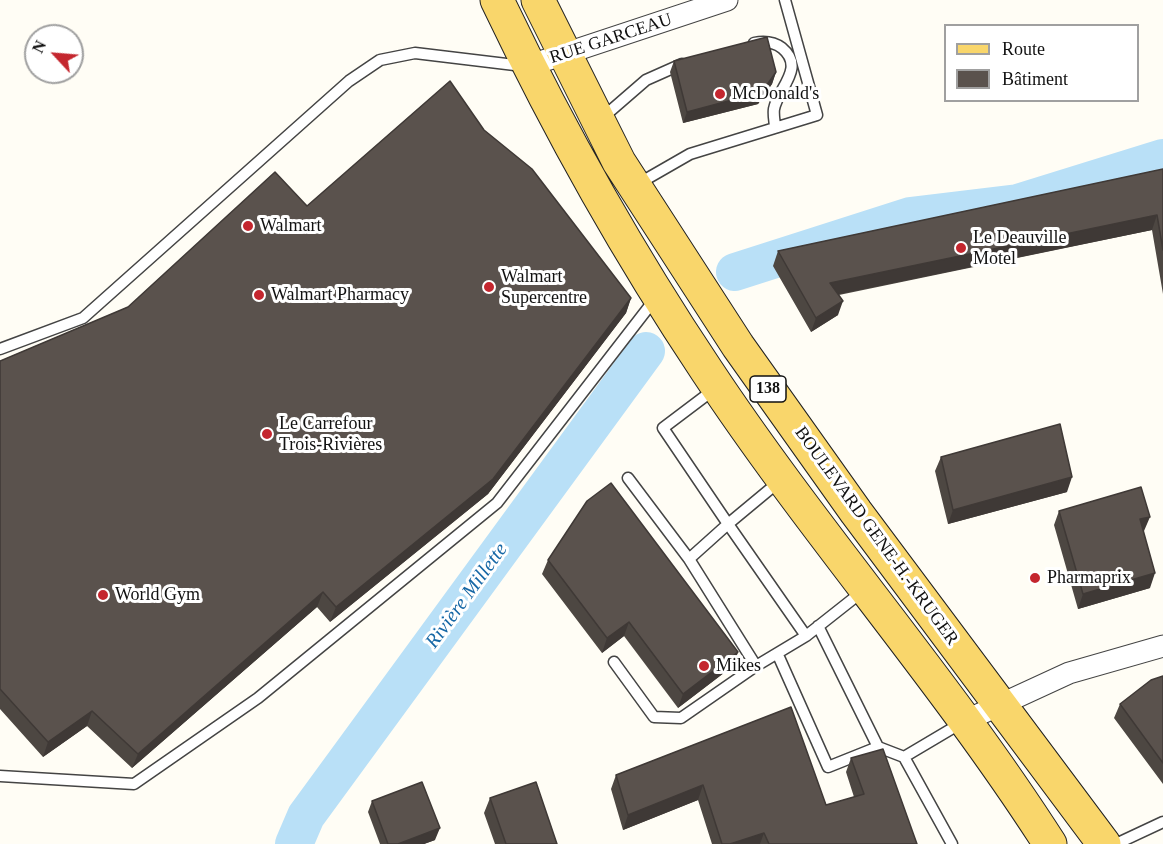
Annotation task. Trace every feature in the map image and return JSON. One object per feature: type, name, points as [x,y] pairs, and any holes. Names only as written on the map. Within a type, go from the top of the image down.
[{"type":"main road","name":"BOULEVARD GENE-H.-KRUGER","points":[[497,0],[528,66],[590,181],[718,386],[866,589],[967,720],[1050,844]]},
{"type":"main road","name":"BOULEVARD GENE-H.-KRUGER","points":[[538,0],[598,122],[634,186],[745,356],[856,512],[1104,844]]},
{"type":"street","name":"RUE GARCEAU","points":[[528,66],[727,0]]},
{"type":"street","points":[[967,720],[1069,673],[1163,646]]},
{"type":"lane","points":[[634,186],[690,154],[817,115],[785,0]]},
{"type":"lane","points":[[739,47],[761,41],[775,44],[784,50],[792,66],[788,82],[778,98],[774,111],[775,128]]},
{"type":"lane","points":[[0,349],[83,318],[349,81],[380,60],[415,53],[528,66]]},
{"type":"lane","points":[[598,122],[646,81],[694,58]]},
{"type":"lane","points":[[0,776],[134,784],[258,698],[497,503],[660,294]]},
{"type":"lane","points":[[718,386],[663,428],[806,636]]},
{"type":"lane","points":[[628,478],[689,559],[756,666]]},
{"type":"lane","points":[[689,559],[784,478]]},
{"type":"lane","points":[[614,662],[654,717],[681,718],[756,666],[778,655],[806,636],[866,589]]},
{"type":"lane","points":[[818,626],[878,747],[904,757],[951,844]]},
{"type":"lane","points":[[778,655],[828,767],[878,747]]},
{"type":"lane","points":[[904,757],[967,720]]},
{"type":"lane","points":[[1116,844],[1163,822]]},
{"type":"building","name":"McDonald's","points":[[767,37],[776,72],[762,92],[687,112],[674,61]]},
{"type":"building","name":"Le Carrefour Trois-Rivières","points":[[450,81],[484,130],[532,169],[631,298],[493,479],[336,607],[323,592],[138,754],[92,711],[48,742],[0,689],[0,361],[128,307],[275,172],[307,206]]},
{"type":"building","name":"Le Deauville Motel","points":[[1163,169],[1163,250],[1157,215],[830,283],[843,301],[816,318],[778,251]]},
{"type":"building","points":[[1060,424],[1072,477],[953,510],[941,457]]},
{"type":"building","points":[[611,483],[738,652],[683,694],[629,622],[607,638],[548,560],[587,501]]},
{"type":"building","points":[[1141,487],[1150,517],[1140,519],[1155,573],[1083,594],[1059,511]]},
{"type":"building","points":[[1163,676],[1163,763],[1120,704],[1151,680]]},
{"type":"building","points":[[791,707],[826,805],[864,794],[851,758],[883,749],[917,844],[769,844],[764,833],[730,844],[722,844],[703,785],[628,815],[616,775]]},
{"type":"building","points":[[422,782],[440,828],[398,844],[388,844],[372,801]]},
{"type":"building","points":[[536,782],[557,844],[506,844],[490,798]]},
{"type":"waterway","name":"Rivière Millette","points":[[735,272],[910,216],[1018,203],[1163,158]]},
{"type":"waterway","name":"Rivière Millette","points":[[294,844],[306,816],[646,351]]},
{"type":"place","name":"McDonald's","points":[[720,94]]},
{"type":"place","name":"Walmart","points":[[248,226]]},
{"type":"place","name":"Le Deauville Motel","points":[[961,248]]},
{"type":"place","name":"Walmart Supercentre","points":[[489,287]]},
{"type":"place","name":"Walmart Pharmacy","points":[[259,295]]},
{"type":"place","name":"Le Carrefour Trois-Rivières","points":[[267,434]]},
{"type":"place","name":"Pharmaprix","points":[[1035,578]]},
{"type":"place","name":"World Gym","points":[[103,595]]},
{"type":"place","name":"Mikes","points":[[704,666]]}]
